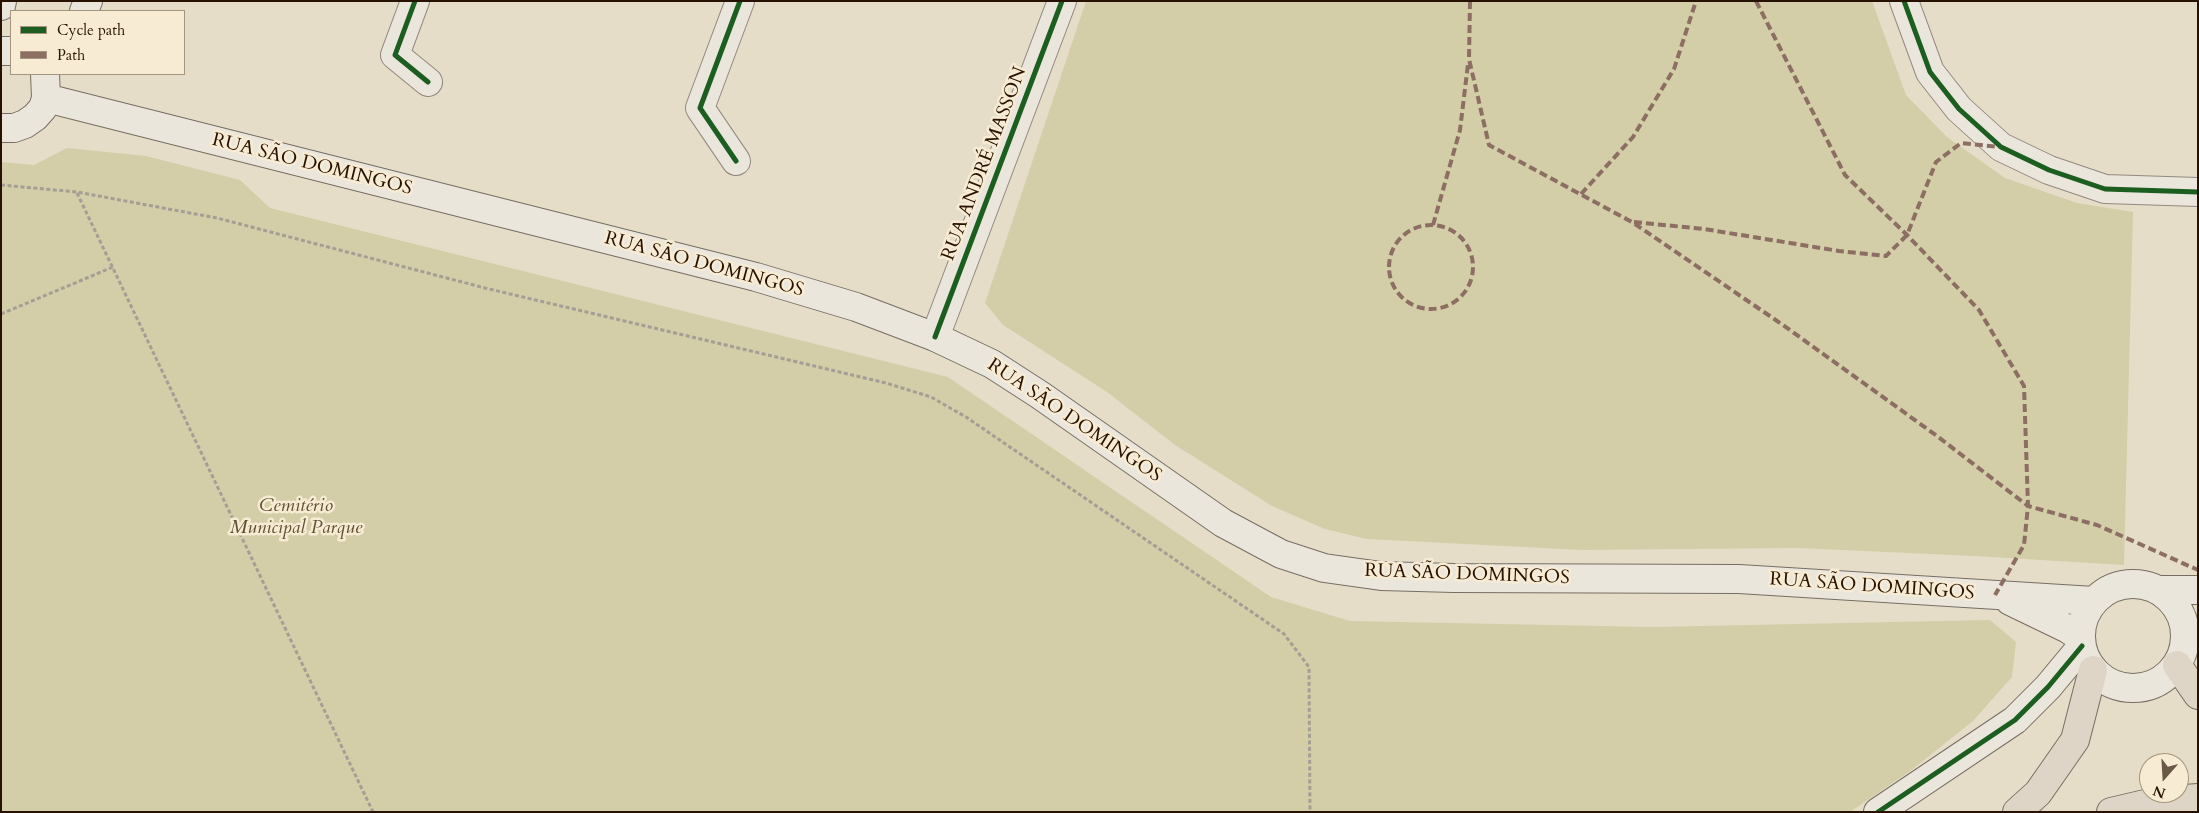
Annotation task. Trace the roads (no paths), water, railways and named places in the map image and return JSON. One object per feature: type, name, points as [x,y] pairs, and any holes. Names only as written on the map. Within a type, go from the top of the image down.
[{"type":"highway","points":[[2017,812],[2038,793],[2075,740],[2085,651]]},
{"type":"highway","points":[[2186,651],[2198,695]]},
{"type":"highway","points":[[2111,812],[2158,801],[2198,798]]},
{"type":"main road","points":[[1,6],[2,1]]},
{"type":"main road","points":[[415,1],[395,55],[428,82]]},
{"type":"main road","points":[[736,161],[700,108],[740,1]]},
{"type":"main road","name":"RUA ANDRÉ MASSON","points":[[935,337],[1062,1]]},
{"type":"main road","points":[[1904,1],[1930,72],[1959,109],[2001,147],[2049,170],[2105,189],[2198,192]]},
{"type":"main road","name":"RUA SÃO DOMINGOS","points":[[1,128],[14,128],[26,124],[35,117],[43,108],[45,86],[756,277],[856,307],[935,337],[992,364],[1040,395],[1223,523],[1280,554],[1324,568],[1381,576],[1454,578],[1739,579],[2094,601]]},
{"type":"main road","points":[[2157,590],[2171,600],[2180,614],[2185,630],[2186,651],[2163,679],[2146,687],[2127,688],[2108,682],[2085,651],[2082,622],[2094,601],[2104,592],[2117,586],[2130,584],[2157,590],[2198,590]]},
{"type":"main road","name":"RUA SÃO DOMINGOS","points":[[1995,595],[2068,629],[2085,651]]},
{"type":"main road","points":[[1878,812],[2015,720],[2085,651]]},
{"type":"park label","name":"Cemitério Municipal Parque","points":[[296,518]]}]
